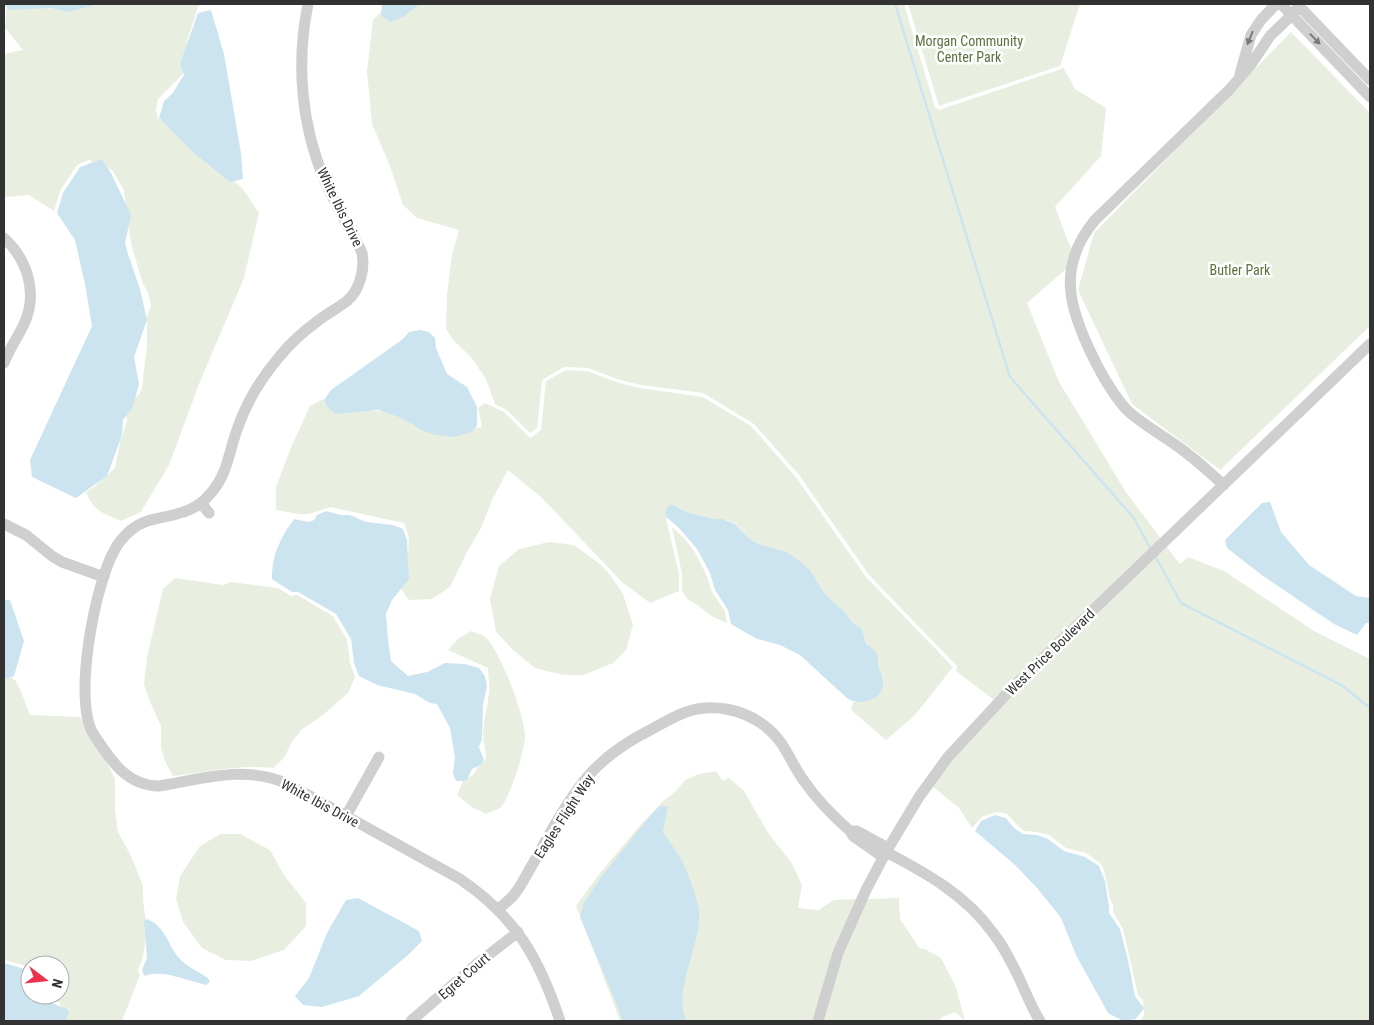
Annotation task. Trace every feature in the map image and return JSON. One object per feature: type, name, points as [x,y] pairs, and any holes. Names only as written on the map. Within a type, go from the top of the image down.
[{"type":"street","name":"White Ibis Drive","points":[[308,4],[303,34],[302,66],[303,97],[308,125],[325,182],[362,252],[362,271],[356,290],[349,299],[300,335],[280,355],[264,377],[243,414],[223,475],[212,493],[201,503],[181,513],[144,522],[131,530],[114,551],[95,607],[89,642],[86,672],[88,724],[93,734],[124,773],[135,781],[152,786],[234,774],[276,779],[460,879],[477,890],[499,909],[518,932],[528,947],[540,972],[560,1021]]},
{"type":"street","points":[[1238,80],[1251,35],[1261,20],[1276,4]]},
{"type":"street","points":[[1281,4],[1296,9],[1370,80]]},
{"type":"street","points":[[1224,485],[1189,454],[1134,415],[1114,394],[1098,367],[1077,322],[1072,303],[1070,281],[1072,265],[1082,238],[1091,224],[1229,90],[1250,66],[1270,36],[1296,9]]},
{"type":"street","points":[[1296,9],[1370,97]]},
{"type":"street","points":[[4,238],[19,255],[26,269],[31,294],[26,322],[4,362]]},
{"type":"street","name":"West Price Boulevard","points":[[818,1021],[830,979],[847,932],[866,890],[919,797],[948,757],[1013,687],[1370,344]]},
{"type":"street","points":[[201,503],[209,513]]},
{"type":"street","points":[[4,524],[26,534],[62,562],[104,577]]},
{"type":"street","name":"Eagles Flight Way","points":[[499,909],[519,888],[576,792],[600,764],[616,750],[677,716],[697,709],[716,708],[735,711],[752,717],[774,733],[785,747],[804,781],[823,806],[853,836],[928,876],[953,892],[980,917],[993,932],[1011,962],[1030,1005],[1040,1021]]},
{"type":"street","points":[[346,816],[379,757]]},
{"type":"street","name":"Egret Court","points":[[411,1021],[478,963],[518,932]]},
{"type":"green space","points":[[7,4],[59,9],[87,4],[201,4],[198,7],[188,38],[185,55],[187,66],[182,75],[158,99],[156,110],[158,118],[243,189],[259,213],[244,278],[199,384],[169,465],[141,512],[121,521],[104,514],[96,508],[86,492],[115,468],[120,442],[127,421],[125,409],[142,388],[147,344],[147,317],[151,305],[133,251],[124,191],[113,171],[101,163],[91,162],[91,159],[77,165],[60,191],[54,211],[29,195],[4,197],[4,54],[23,50],[5,28]]},
{"type":"green space","points":[[415,4],[904,4],[935,107],[939,110],[1063,67],[1075,89],[1106,108],[1101,156],[1055,207],[1072,249],[1066,269],[1027,303],[1059,382],[1126,492],[1161,539],[994,700],[956,671],[956,665],[869,575],[799,475],[754,424],[703,393],[641,385],[617,379],[588,368],[564,367],[542,380],[537,428],[530,433],[507,410],[495,404],[486,379],[471,357],[453,340],[446,329],[447,295],[452,255],[459,230],[417,218],[403,205],[390,166],[372,124],[367,72],[373,20],[382,11]]},
{"type":"green space","name":"Morgan Community Center Park","points":[[908,4],[1080,4],[1060,66],[939,106]]},
{"type":"green space","name":"Butler Park","points":[[1291,32],[1370,113],[1370,326],[1220,470],[1132,404],[1078,290],[1094,233]]},
{"type":"green space","points":[[566,370],[587,371],[616,382],[640,388],[703,397],[751,426],[795,476],[866,577],[953,667],[915,715],[886,740],[851,710],[853,702],[856,702],[884,683],[878,662],[865,640],[862,629],[853,623],[844,611],[830,599],[814,576],[787,552],[751,540],[735,523],[723,519],[714,519],[687,512],[677,506],[665,514],[679,574],[679,591],[650,603],[623,583],[542,498],[508,470],[493,498],[481,528],[450,587],[432,599],[409,600],[399,586],[407,569],[409,538],[404,523],[330,507],[309,514],[276,510],[276,487],[292,445],[310,406],[323,399],[333,407],[360,411],[388,411],[466,430],[482,427],[478,408],[485,403],[504,412],[530,438],[541,430],[546,381]]},
{"type":"green space","points":[[672,527],[694,551],[706,574],[712,592],[725,611],[727,623],[713,617],[687,599],[682,591],[682,574]]},
{"type":"green space","points":[[549,542],[574,545],[600,564],[623,594],[633,625],[626,650],[613,663],[583,675],[563,675],[535,668],[513,650],[496,632],[490,599],[499,566],[519,549]]},
{"type":"green space","points":[[1166,546],[1180,564],[1188,557],[1224,571],[1314,631],[1370,659],[1370,1021],[1140,1021],[1144,1015],[1143,1000],[1138,995],[1123,929],[1113,912],[1113,905],[1101,864],[1086,853],[1066,848],[1049,835],[1024,831],[1007,814],[998,812],[983,816],[972,828],[959,808],[932,786],[952,760],[1016,690]]},
{"type":"green space","points":[[175,578],[223,585],[231,582],[278,588],[291,596],[297,595],[333,616],[347,640],[350,663],[355,677],[348,693],[323,715],[301,730],[284,758],[273,768],[236,768],[173,776],[165,761],[161,748],[161,726],[144,684],[147,657],[163,589]]},
{"type":"green space","points":[[471,631],[485,637],[498,655],[511,684],[521,714],[525,736],[520,762],[504,803],[500,808],[486,814],[470,806],[457,795],[463,781],[473,775],[486,759],[483,732],[489,689],[488,668],[448,650],[458,639]]},
{"type":"green space","points":[[11,677],[15,680],[30,715],[80,717],[93,735],[115,779],[115,809],[118,832],[143,885],[147,931],[143,957],[138,970],[140,975],[122,1021],[63,1021],[64,1013],[60,1005],[70,1005],[70,955],[20,955],[20,964],[4,960],[4,678]]},
{"type":"green space","points":[[716,771],[723,781],[729,778],[744,791],[768,833],[791,862],[802,885],[798,908],[818,910],[834,900],[857,899],[813,1021],[620,1021],[576,906],[597,877],[661,803],[675,792],[685,780],[699,774]]},
{"type":"green space","points":[[220,834],[240,834],[270,850],[284,875],[306,903],[306,926],[284,950],[251,961],[226,960],[202,948],[183,922],[176,899],[180,876],[200,846]]},
{"type":"green space","points":[[899,898],[900,919],[920,949],[923,948],[941,958],[956,987],[965,1021],[955,1012],[942,1017],[939,1021],[823,1021],[843,955],[867,899]]},
{"type":"water","points":[[4,4],[95,4],[68,12],[51,8],[9,10]]},
{"type":"water","points":[[382,4],[420,4],[403,17],[390,22],[381,15]]},
{"type":"water","points":[[211,10],[224,54],[241,153],[243,179],[230,182],[194,153],[159,118],[164,101],[172,94],[184,75],[180,64],[198,13]]},
{"type":"water","points":[[102,159],[111,173],[131,215],[125,243],[140,289],[147,320],[134,357],[139,384],[133,407],[123,420],[122,435],[107,476],[76,498],[32,477],[30,460],[92,326],[75,240],[57,213],[63,193],[80,167]]},
{"type":"water","points":[[420,330],[429,332],[435,338],[436,348],[447,374],[467,387],[477,407],[477,426],[471,432],[454,437],[436,435],[423,431],[399,417],[379,410],[336,414],[328,408],[324,400],[331,390],[403,339],[409,332]]},
{"type":"water","points":[[1270,502],[1281,532],[1309,565],[1356,596],[1370,598],[1370,623],[1366,623],[1357,635],[1334,624],[1263,576],[1227,548],[1225,540],[1262,503]]},
{"type":"water","points":[[670,505],[674,505],[687,512],[714,519],[723,519],[735,524],[751,540],[787,552],[809,569],[822,590],[844,611],[853,623],[862,629],[866,642],[876,652],[883,682],[879,694],[871,700],[864,702],[848,699],[800,655],[780,645],[757,639],[731,624],[728,610],[715,590],[710,573],[697,549],[679,528],[666,517],[667,508]]},
{"type":"water","points":[[326,511],[350,515],[366,522],[393,525],[403,529],[407,540],[409,579],[392,600],[386,614],[391,661],[408,676],[427,672],[445,663],[465,664],[479,668],[485,676],[487,686],[483,705],[482,739],[479,747],[484,760],[481,765],[472,769],[465,781],[456,781],[453,773],[455,757],[450,728],[437,704],[430,703],[415,694],[377,685],[359,676],[354,663],[351,639],[336,614],[298,592],[292,592],[272,579],[275,554],[294,519],[309,522],[314,520],[317,515]]},
{"type":"water","points":[[4,600],[10,600],[24,641],[14,676],[4,680]]},
{"type":"water","points":[[668,806],[663,832],[685,867],[695,893],[699,912],[699,924],[683,998],[683,1010],[687,1021],[622,1021],[580,917],[584,903],[601,877],[651,815],[659,807]]},
{"type":"water","points":[[995,815],[1006,818],[1014,828],[1023,834],[1037,835],[1048,839],[1064,851],[1085,857],[1099,866],[1105,881],[1109,913],[1120,929],[1135,996],[1144,1008],[1136,1019],[1123,1021],[1108,1013],[1076,955],[1061,918],[1038,889],[1014,864],[975,831],[981,821]]},
{"type":"water","points":[[358,898],[419,931],[422,941],[359,996],[322,1007],[303,1005],[295,996],[309,978],[327,933],[346,900]]},
{"type":"water","points":[[147,919],[159,927],[182,961],[208,978],[210,982],[206,985],[175,976],[159,974],[144,976],[142,970],[147,958],[144,921]]},
{"type":"water","points":[[4,963],[20,968],[20,1005],[57,1005],[67,1009],[69,1013],[65,1021],[4,1021]]},
{"type":"waterway","points":[[895,4],[1010,377],[1133,517],[1151,549]]},
{"type":"waterway","points":[[1155,556],[1181,603],[1343,686],[1370,708]]}]
